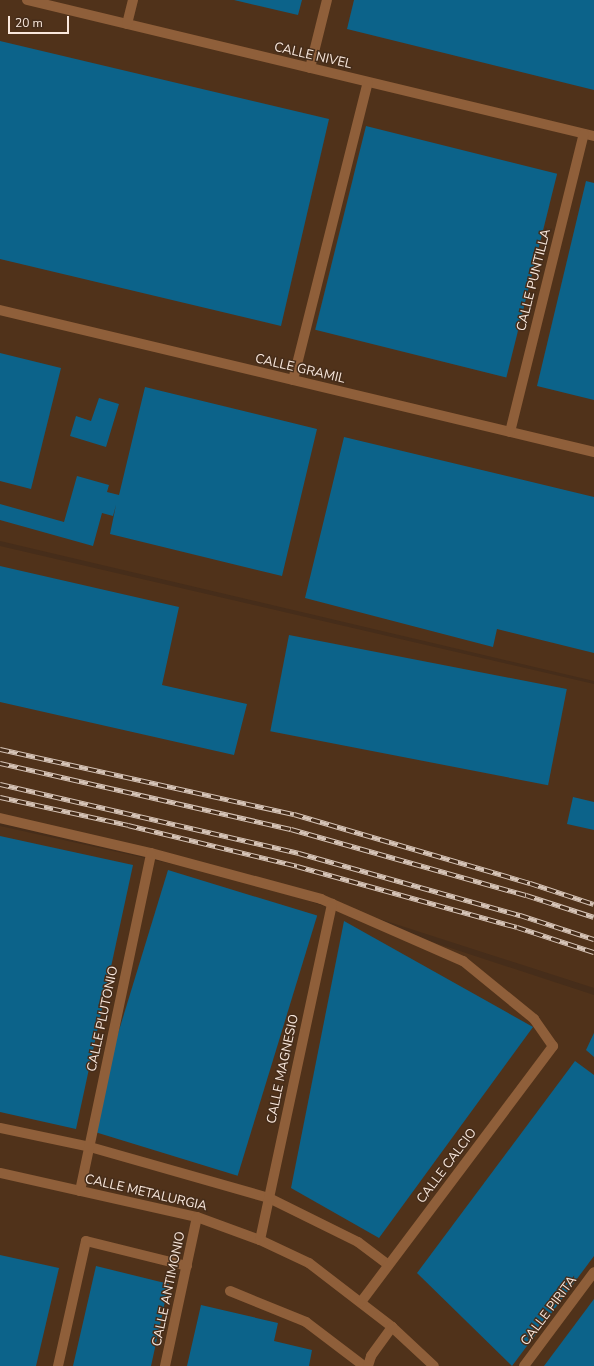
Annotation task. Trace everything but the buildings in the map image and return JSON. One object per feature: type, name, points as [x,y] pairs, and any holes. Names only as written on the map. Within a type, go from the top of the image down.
[{"type":"street","name":"CALLE NIVEL","points":[[27,0],[594,136]]},
{"type":"street","points":[[127,24],[133,0]]},
{"type":"street","points":[[310,68],[327,0]]},
{"type":"street","points":[[293,380],[368,82]]},
{"type":"street","name":"CALLE PUNTILLA","points":[[510,432],[584,134]]},
{"type":"street","name":"CALLE GRAMIL","points":[[0,310],[594,452]]},
{"type":"street","points":[[0,818],[151,853],[321,899],[332,904]]},
{"type":"street","name":"CALLE PLUTONIO","points":[[80,1191],[151,853]]},
{"type":"street","name":"CALLE CALCIO","points":[[332,904],[464,961],[534,1019],[553,1046],[361,1302]]},
{"type":"street","name":"CALLE MAGNESIO","points":[[260,1240],[332,904]]},
{"type":"street","points":[[0,1128],[90,1147],[269,1198],[358,1242],[388,1265]]},
{"type":"street","name":"CALLE METALURGIA","points":[[0,1173],[197,1217],[260,1240],[309,1263],[392,1327],[434,1366]]},
{"type":"street","name":"CALLE ANTIMONIO","points":[[165,1366],[197,1217]]},
{"type":"street","points":[[58,1366],[86,1241],[187,1266]]},
{"type":"street","name":"CALLE PIRITA","points":[[524,1366],[594,1272]]},
{"type":"street","points":[[230,1291],[306,1322],[364,1366]]},
{"type":"street","points":[[368,1366],[371,1356],[392,1327]]},
{"type":"shaded area","points":[[0,0],[594,0],[594,681],[0,541]]},
{"type":"shaded area","points":[[0,546],[594,684],[594,988],[265,882],[0,823]]},
{"type":"shaded area","points":[[0,826],[254,882],[594,995],[594,1366],[0,1366]]},
{"type":"railway","points":[[0,749],[294,814],[530,883],[594,904]]},
{"type":"railway","points":[[0,763],[291,829],[526,895],[594,917]]},
{"type":"railway","points":[[0,784],[299,853],[520,915],[594,939]]},
{"type":"railway","points":[[0,797],[128,825],[297,866],[517,927],[594,952]]}]
